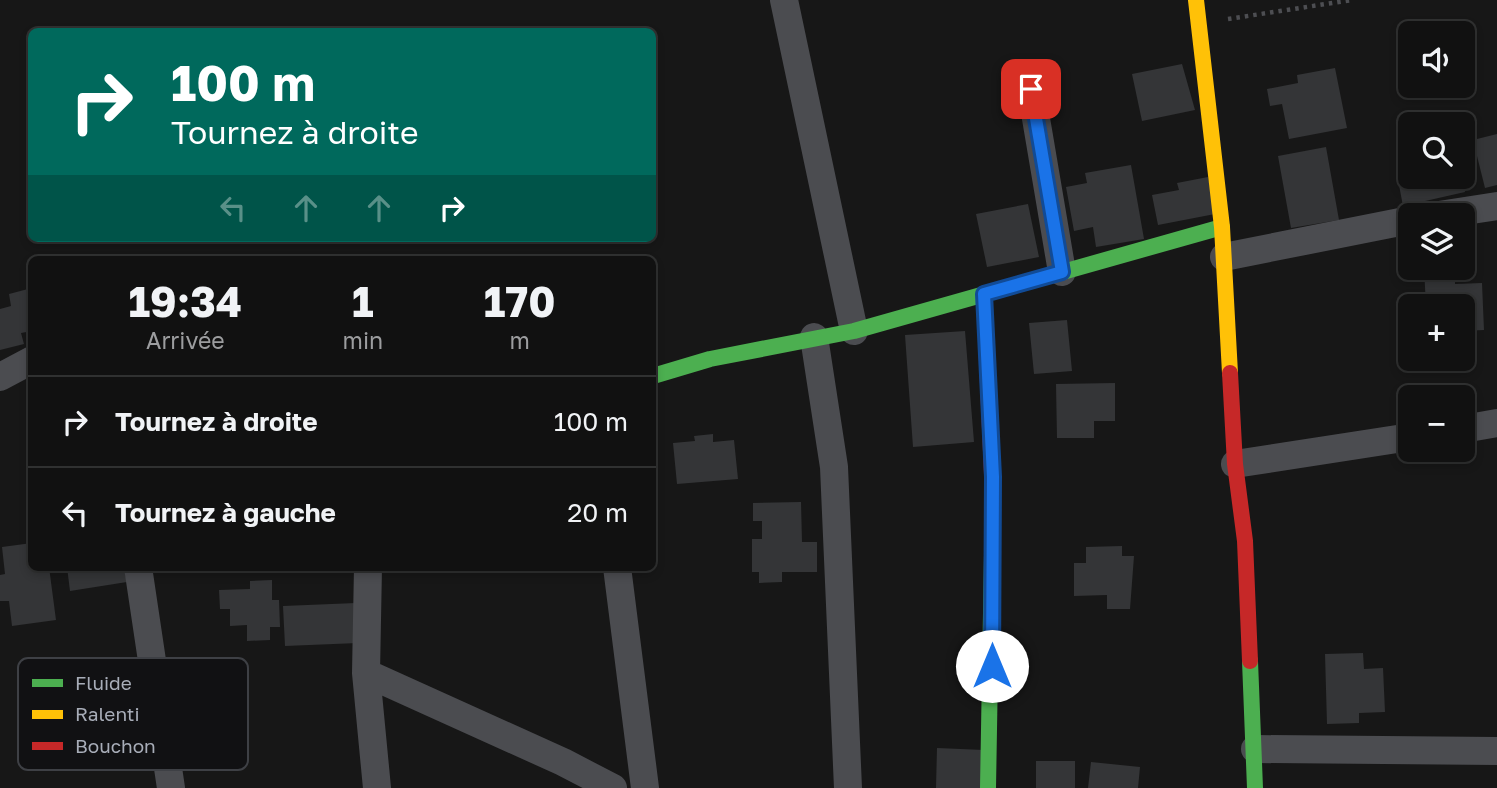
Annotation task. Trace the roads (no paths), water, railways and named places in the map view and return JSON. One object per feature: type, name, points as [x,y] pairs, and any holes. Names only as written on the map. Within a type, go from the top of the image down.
[{"type":"street","points":[[784,0],[854,331]]},
{"type":"street","points":[[1196,0],[1223,227],[1235,464],[1245,541],[1255,788]]},
{"type":"street","points":[[1031,89],[1062,272]]},
{"type":"street","points":[[1475,209],[1497,206]]},
{"type":"street","points":[[1224,257],[1398,222]]},
{"type":"street","points":[[656,375],[710,359],[854,331],[1223,227]]},
{"type":"street","points":[[984,294],[993,477],[992,694],[988,788]]},
{"type":"street","points":[[814,337],[834,467],[848,788]]},
{"type":"street","points":[[0,377],[28,361]]},
{"type":"street","points":[[1475,427],[1497,424]]},
{"type":"street","points":[[1235,464],[1398,439]]},
{"type":"street","points":[[139,571],[152,658]]},
{"type":"street","points":[[368,571],[366,673],[377,788]]},
{"type":"street","points":[[618,571],[645,788]]},
{"type":"street","points":[[366,673],[563,762],[612,788]]},
{"type":"street","points":[[1255,749],[1497,751]]},
{"type":"street","points":[[168,770],[171,788]]}]
